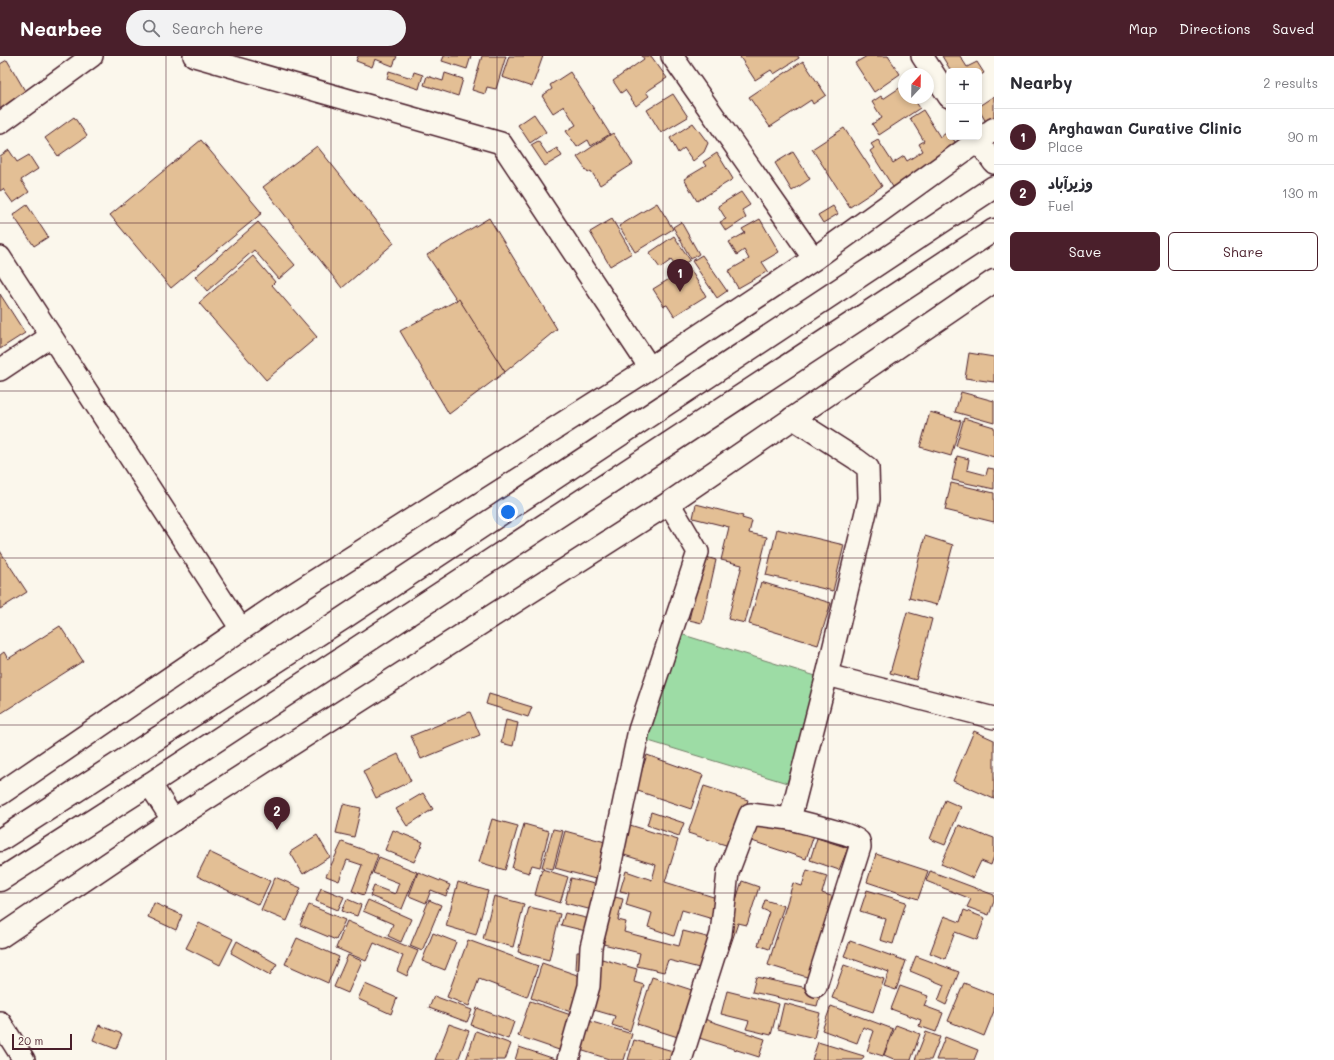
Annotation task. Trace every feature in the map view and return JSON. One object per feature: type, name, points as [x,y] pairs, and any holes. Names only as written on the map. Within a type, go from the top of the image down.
[{"type":"main road","points":[[0,794],[241,629],[650,368],[814,259],[975,140]]},
{"type":"main road","points":[[0,840],[342,619],[994,187]]},
{"type":"main road","points":[[0,880],[150,784],[994,230]]},
{"type":"main road","points":[[0,936],[173,820],[669,503],[994,280]]},
{"type":"main road","points":[[342,619],[355,649]]},
{"type":"main road","points":[[150,784],[173,820]]},
{"type":"street","points":[[0,123],[92,56]]},
{"type":"street","points":[[194,56],[502,143],[650,368]]},
{"type":"street","points":[[672,56],[814,259]]},
{"type":"street","points":[[922,56],[946,92]]},
{"type":"street","points":[[982,135],[994,163]]},
{"type":"street","points":[[0,257],[241,629]]},
{"type":"street","points":[[0,370],[52,336]]},
{"type":"street","points":[[790,819],[827,675],[869,499],[868,468],[792,418]]},
{"type":"street","points":[[568,1060],[588,986],[591,947],[604,895],[639,730],[698,552],[669,503]]},
{"type":"street","points":[[827,675],[994,718]]},
{"type":"street","points":[[681,1060],[721,934],[728,872],[750,814],[790,819],[846,835],[858,839],[860,842],[860,847],[816,986]]},
{"type":"street","points":[[0,1022],[24,1060]]},
{"type":"green space","points":[[674,632],[819,677],[787,783],[642,739]]},
{"type":"building","points":[[358,56],[397,56],[393,66],[375,59],[372,67],[356,61]]},
{"type":"building","points":[[444,56],[471,56],[467,69],[442,61]]},
{"type":"building","points":[[482,56],[506,56],[496,89],[487,87],[485,94],[472,90]]},
{"type":"building","points":[[509,56],[543,56],[532,87],[502,77]]},
{"type":"building","points":[[642,56],[651,56],[667,78],[646,92],[649,96],[636,106],[625,90],[621,93],[613,81],[644,59]]},
{"type":"building","points":[[798,56],[799,58],[774,74],[771,70],[755,80],[740,57]]},
{"type":"building","points":[[867,56],[888,56],[898,71],[898,75],[874,92],[855,63]]},
{"type":"building","points":[[942,56],[960,56],[967,67],[977,62],[981,68],[949,68]]},
{"type":"building","points":[[7,60],[28,96],[0,112],[0,64]]},
{"type":"building","points":[[803,61],[826,95],[813,104],[811,100],[770,127],[749,97]]},
{"type":"building","points":[[389,71],[412,78],[414,72],[423,75],[419,89],[387,79]]},
{"type":"building","points":[[570,72],[610,134],[591,146],[588,140],[577,147],[566,131],[576,125],[564,106],[553,113],[542,96],[552,89],[550,85]]},
{"type":"building","points":[[445,73],[463,79],[458,96],[424,85],[427,76],[443,81]]},
{"type":"building","points":[[898,89],[898,104],[917,104],[920,108],[879,135],[872,124],[882,118],[872,102],[881,96],[883,99]]},
{"type":"building","points":[[673,94],[688,117],[661,133],[647,110]]},
{"type":"building","points":[[994,96],[994,117],[986,122],[982,115],[982,104]]},
{"type":"building","points":[[923,110],[940,137],[946,133],[946,140],[954,140],[958,147],[893,187],[870,151],[874,148],[871,144],[878,140],[893,163],[904,156],[907,161],[923,151],[919,144],[924,141],[910,118]]},
{"type":"building","points":[[534,114],[546,132],[530,143],[518,125]]},
{"type":"building","points":[[74,117],[87,136],[58,156],[45,138]]},
{"type":"building","points":[[693,123],[708,143],[704,152],[693,161],[684,148],[678,153],[670,138]]},
{"type":"building","points":[[844,128],[882,186],[850,207],[812,149]]},
{"type":"building","points":[[613,133],[633,164],[600,185],[591,171],[588,173],[577,157]]},
{"type":"building","points":[[201,140],[262,213],[171,288],[110,215]]},
{"type":"building","points":[[538,141],[547,154],[557,148],[562,156],[545,166],[531,145]]},
{"type":"building","points":[[317,146],[394,243],[342,288],[263,187]]},
{"type":"building","points":[[9,150],[17,162],[29,155],[38,169],[21,180],[29,192],[13,203],[3,189],[0,191],[0,156]]},
{"type":"building","points":[[793,152],[810,179],[792,191],[775,163]]},
{"type":"building","points":[[717,153],[733,179],[697,201],[684,179],[706,166],[703,162]]},
{"type":"building","points":[[741,192],[750,205],[742,210],[746,218],[726,231],[720,222],[726,219],[718,206]]},
{"type":"building","points":[[657,203],[673,229],[635,252],[619,226]]},
{"type":"building","points":[[27,205],[48,237],[34,246],[13,215]]},
{"type":"building","points":[[833,206],[838,214],[823,223],[818,215]]},
{"type":"building","points":[[489,218],[557,329],[505,372],[427,255]]},
{"type":"building","points":[[612,219],[632,253],[610,266],[590,232]]},
{"type":"building","points":[[760,219],[779,252],[762,262],[768,271],[738,288],[728,271],[749,259],[744,250],[737,255],[729,242],[745,233],[742,229]]},
{"type":"building","points":[[258,222],[295,265],[279,279],[254,250],[207,291],[195,277]]},
{"type":"building","points":[[681,222],[699,254],[691,259],[673,227]]},
{"type":"building","points":[[674,236],[690,260],[677,268],[671,260],[660,268],[649,253]]},
{"type":"building","points":[[702,255],[727,291],[717,298],[692,261]]},
{"type":"building","points":[[253,256],[275,282],[272,285],[317,337],[266,380],[199,303]]},
{"type":"building","points":[[689,267],[706,296],[674,316],[667,305],[664,306],[653,289]]},
{"type":"building","points":[[0,294],[25,333],[0,349]]},
{"type":"building","points":[[459,299],[505,372],[449,414],[400,331]]},
{"type":"building","points":[[969,353],[994,357],[994,382],[965,378]]},
{"type":"building","points":[[961,392],[994,401],[994,423],[955,412]]},
{"type":"building","points":[[930,412],[961,421],[951,456],[920,447]]},
{"type":"building","points":[[964,418],[994,427],[994,457],[956,446]]},
{"type":"building","points":[[957,456],[969,459],[967,470],[986,475],[988,468],[994,469],[994,489],[952,480]]},
{"type":"building","points":[[951,483],[994,493],[994,522],[945,510]]},
{"type":"building","points":[[696,504],[743,516],[742,518],[752,521],[749,533],[767,537],[745,623],[728,619],[742,565],[721,560],[729,527],[693,518]]},
{"type":"building","points":[[777,529],[844,545],[833,591],[766,575]]},
{"type":"building","points":[[925,536],[953,545],[937,605],[909,598]]},
{"type":"building","points":[[0,551],[27,592],[0,609]]},
{"type":"building","points":[[703,556],[716,560],[702,623],[689,620]]},
{"type":"building","points":[[761,582],[831,603],[818,645],[749,624]]},
{"type":"building","points":[[907,612],[932,619],[916,680],[890,673]]},
{"type":"building","points":[[60,626],[83,661],[0,714],[0,655],[4,652],[8,659]]},
{"type":"building","points":[[489,694],[532,707],[528,717],[486,704]]},
{"type":"building","points":[[470,712],[480,735],[421,759],[411,736]]},
{"type":"building","points":[[506,720],[518,723],[513,746],[501,743]]},
{"type":"building","points":[[974,731],[994,740],[994,799],[953,781]]},
{"type":"building","points":[[398,754],[411,781],[376,798],[363,771]]},
{"type":"building","points":[[647,755],[703,775],[691,809],[635,790]]},
{"type":"building","points":[[704,786],[748,800],[732,847],[688,833]]},
{"type":"building","points":[[423,793],[433,809],[407,826],[396,809]]},
{"type":"building","points":[[945,800],[961,807],[945,845],[930,839]]},
{"type":"building","points":[[343,804],[361,808],[354,837],[336,833]]},
{"type":"building","points":[[651,812],[684,823],[679,836],[647,825]]},
{"type":"building","points":[[492,819],[518,826],[505,870],[479,862]]},
{"type":"building","points":[[753,822],[814,835],[806,859],[749,840]]},
{"type":"building","points":[[524,824],[549,831],[540,867],[532,865],[529,873],[512,868]]},
{"type":"building","points":[[630,825],[678,840],[665,882],[723,900],[716,920],[682,910],[674,936],[648,927],[652,913],[626,905],[629,893],[620,891],[626,871],[652,880],[656,865],[621,854]]},
{"type":"building","points":[[959,825],[985,836],[994,838],[994,856],[991,865],[981,861],[973,878],[941,864]]},
{"type":"building","points":[[553,829],[563,831],[553,869],[542,867]]},
{"type":"building","points":[[393,830],[423,842],[414,862],[385,850]]},
{"type":"building","points":[[565,831],[609,843],[599,880],[555,868]]},
{"type":"building","points":[[317,835],[330,857],[303,874],[290,852]]},
{"type":"building","points":[[817,838],[848,848],[839,870],[810,860]]},
{"type":"building","points":[[342,842],[378,855],[364,895],[352,891],[362,865],[347,860],[339,881],[326,876]]},
{"type":"building","points":[[209,852],[270,881],[259,905],[197,876]]},
{"type":"building","points":[[876,854],[928,871],[918,899],[867,882]]},
{"type":"building","points":[[379,857],[417,872],[402,909],[370,896],[374,886],[395,894],[399,883],[373,873]]},
{"type":"building","points":[[542,869],[568,877],[560,903],[535,895]]},
{"type":"building","points":[[807,870],[827,876],[822,893],[834,897],[810,978],[768,965],[793,883],[802,886]]},
{"type":"building","points":[[930,871],[994,895],[994,901],[989,915],[967,907],[971,899],[926,881]]},
{"type":"building","points":[[418,872],[450,885],[446,896],[431,890],[426,903],[409,896]]},
{"type":"building","points":[[275,877],[301,888],[287,921],[261,910]]},
{"type":"building","points":[[571,878],[602,886],[596,911],[565,903]]},
{"type":"building","points":[[742,881],[759,887],[747,925],[738,923],[727,956],[719,954]]},
{"type":"building","points":[[458,882],[488,891],[476,935],[446,926]]},
{"type":"building","points":[[321,888],[344,897],[338,910],[316,901]]},
{"type":"building","points":[[867,890],[906,902],[893,944],[880,940],[886,919],[860,911]]},
{"type":"building","points":[[494,896],[524,904],[513,947],[483,939]]},
{"type":"building","points":[[611,896],[623,899],[618,920],[626,922],[624,932],[679,946],[683,931],[715,939],[707,970],[668,960],[664,972],[637,966],[640,953],[599,943]]},
{"type":"building","points":[[347,899],[361,905],[357,916],[342,911]]},
{"type":"building","points":[[368,900],[411,919],[401,942],[388,936],[393,924],[363,911]]},
{"type":"building","points":[[429,900],[441,905],[422,951],[410,946]]},
{"type":"building","points":[[765,900],[784,906],[769,949],[758,945],[769,912],[762,909]]},
{"type":"building","points":[[154,903],[182,915],[176,930],[148,917]]},
{"type":"building","points":[[309,905],[345,920],[336,940],[300,925]]},
{"type":"building","points":[[529,907],[560,914],[549,960],[518,952]]},
{"type":"building","points":[[964,910],[985,918],[977,940],[955,932],[945,959],[930,953],[944,916],[960,922]]},
{"type":"building","points":[[565,913],[590,919],[586,931],[561,925]]},
{"type":"building","points":[[347,921],[418,951],[407,976],[397,971],[403,956],[374,943],[366,961],[336,948]]},
{"type":"building","points":[[199,923],[233,939],[220,965],[186,948]]},
{"type":"building","points":[[433,933],[456,942],[445,970],[422,961]]},
{"type":"building","points":[[297,938],[339,957],[328,983],[285,964]]},
{"type":"building","points":[[468,940],[538,966],[527,997],[479,979],[469,1006],[447,997]]},
{"type":"building","points":[[237,941],[277,964],[270,975],[231,953]]},
{"type":"building","points":[[850,941],[906,961],[896,990],[884,986],[889,972],[844,956]]},
{"type":"building","points":[[577,952],[588,952],[587,971],[576,970]]},
{"type":"building","points":[[348,955],[362,961],[348,993],[334,987]]},
{"type":"building","points":[[916,956],[959,972],[946,1005],[938,1001],[944,985],[910,971]]},
{"type":"building","points":[[602,959],[637,969],[634,982],[644,985],[630,1031],[612,1025],[615,1016],[587,1008]]},
{"type":"building","points":[[542,963],[583,977],[571,1012],[531,998]]},
{"type":"building","points":[[844,965],[884,979],[873,1012],[832,998]]},
{"type":"building","points":[[652,977],[698,992],[684,1039],[637,1024]]},
{"type":"building","points":[[756,977],[821,991],[817,1006],[752,992]]},
{"type":"building","points":[[964,983],[994,995],[994,1011],[984,1036],[948,1021]]},
{"type":"building","points":[[365,984],[397,998],[391,1014],[358,999]]},
{"type":"building","points":[[900,986],[928,996],[924,1006],[943,1013],[936,1032],[919,1026],[921,1020],[891,1009]]},
{"type":"building","points":[[727,991],[779,1004],[771,1035],[746,1029],[749,1021],[721,1014]]},
{"type":"building","points":[[434,996],[472,1010],[467,1022],[429,1008]]},
{"type":"building","points":[[530,1001],[571,1015],[559,1050],[518,1036]]},
{"type":"building","points":[[784,1003],[820,1013],[814,1038],[778,1029]]},
{"type":"building","points":[[831,1006],[893,1029],[883,1056],[867,1051],[874,1031],[863,1027],[857,1043],[822,1030]]},
{"type":"building","points":[[477,1008],[514,1022],[508,1039],[471,1025]]},
{"type":"building","points":[[698,1017],[765,1039],[759,1057],[693,1036]]},
{"type":"building","points":[[589,1021],[632,1034],[624,1060],[612,1060],[580,1050]]},
{"type":"building","points":[[449,1024],[469,1031],[458,1060],[435,1060]]},
{"type":"building","points":[[99,1025],[122,1034],[116,1049],[93,1040]]},
{"type":"building","points":[[896,1025],[920,1034],[911,1060],[896,1060],[884,1055]]},
{"type":"building","points":[[476,1031],[511,1044],[505,1060],[466,1060]]},
{"type":"building","points":[[926,1032],[940,1037],[931,1060],[915,1060]]},
{"type":"building","points":[[945,1037],[978,1050],[974,1060],[936,1060]]},
{"type":"building","points":[[634,1040],[680,1053],[678,1060],[628,1060]]},
{"type":"building","points":[[818,1042],[864,1056],[862,1060],[812,1060]]},
{"type":"building","points":[[519,1047],[558,1060],[515,1060]]},
{"type":"place","name":"Arghawan Curative Clinic","points":[[680,292]]},
{"type":"place","name":"وزیرآباد","points":[[277,830]]}]
